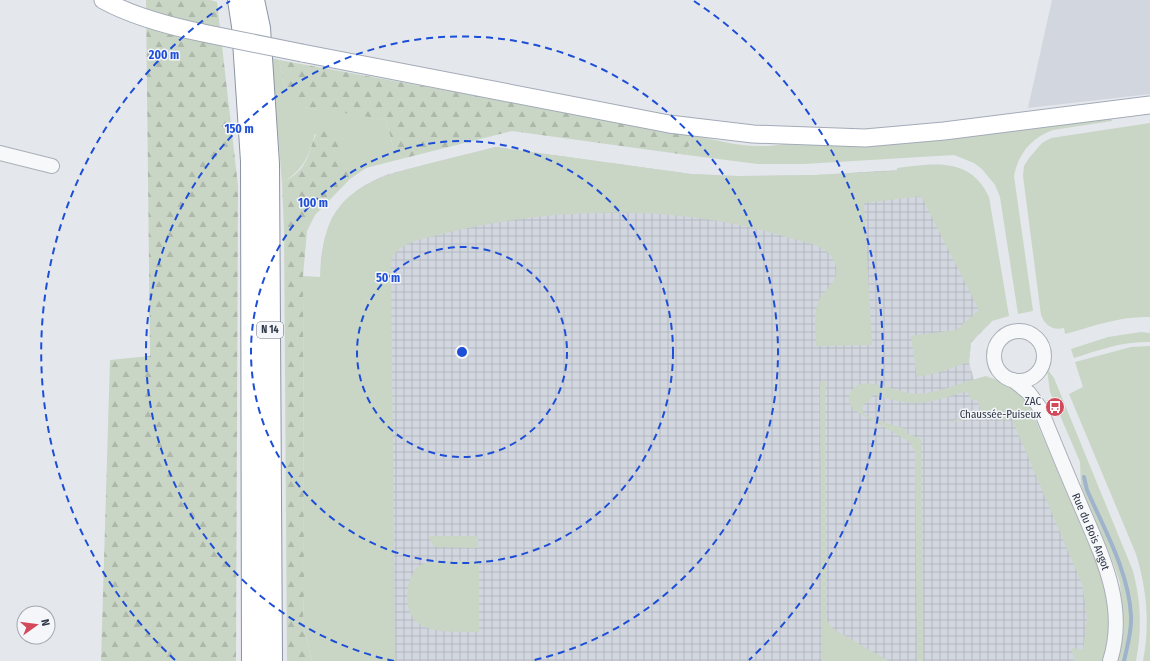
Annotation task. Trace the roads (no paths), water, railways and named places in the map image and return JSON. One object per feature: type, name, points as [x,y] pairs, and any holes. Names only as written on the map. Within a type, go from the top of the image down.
[{"type":"highway","name":"N 14","points":[[238,0],[242,26],[251,161],[252,661]]},
{"type":"highway","name":"N 14","points":[[254,0],[260,28],[269,164],[272,661]]},
{"type":"main road","points":[[103,0],[113,6],[157,22],[203,33],[669,124],[754,134],[824,138],[878,138],[1150,105]]},
{"type":"street","points":[[0,153],[52,166]]},
{"type":"street","points":[[1011,332],[1024,332],[1038,340],[1044,355],[1041,368],[1029,379],[1021,381],[1013,380],[999,371],[994,359],[998,343],[1011,332]]},
{"type":"street","name":"Rue du Bois Angot","points":[[1040,408],[1037,385],[1041,368]]},
{"type":"street","name":"Rue du Bois Angot","points":[[1013,380],[1029,393],[1040,408],[1105,565],[1113,590],[1116,615],[1114,645],[1110,661]]},
{"type":"waterway","points":[[1084,477],[1087,490],[1115,551],[1126,583],[1131,616],[1131,627],[1124,661]]},
{"type":"place","name":"ZAC Chaussée-Puiseux","points":[[1055,407]]}]
